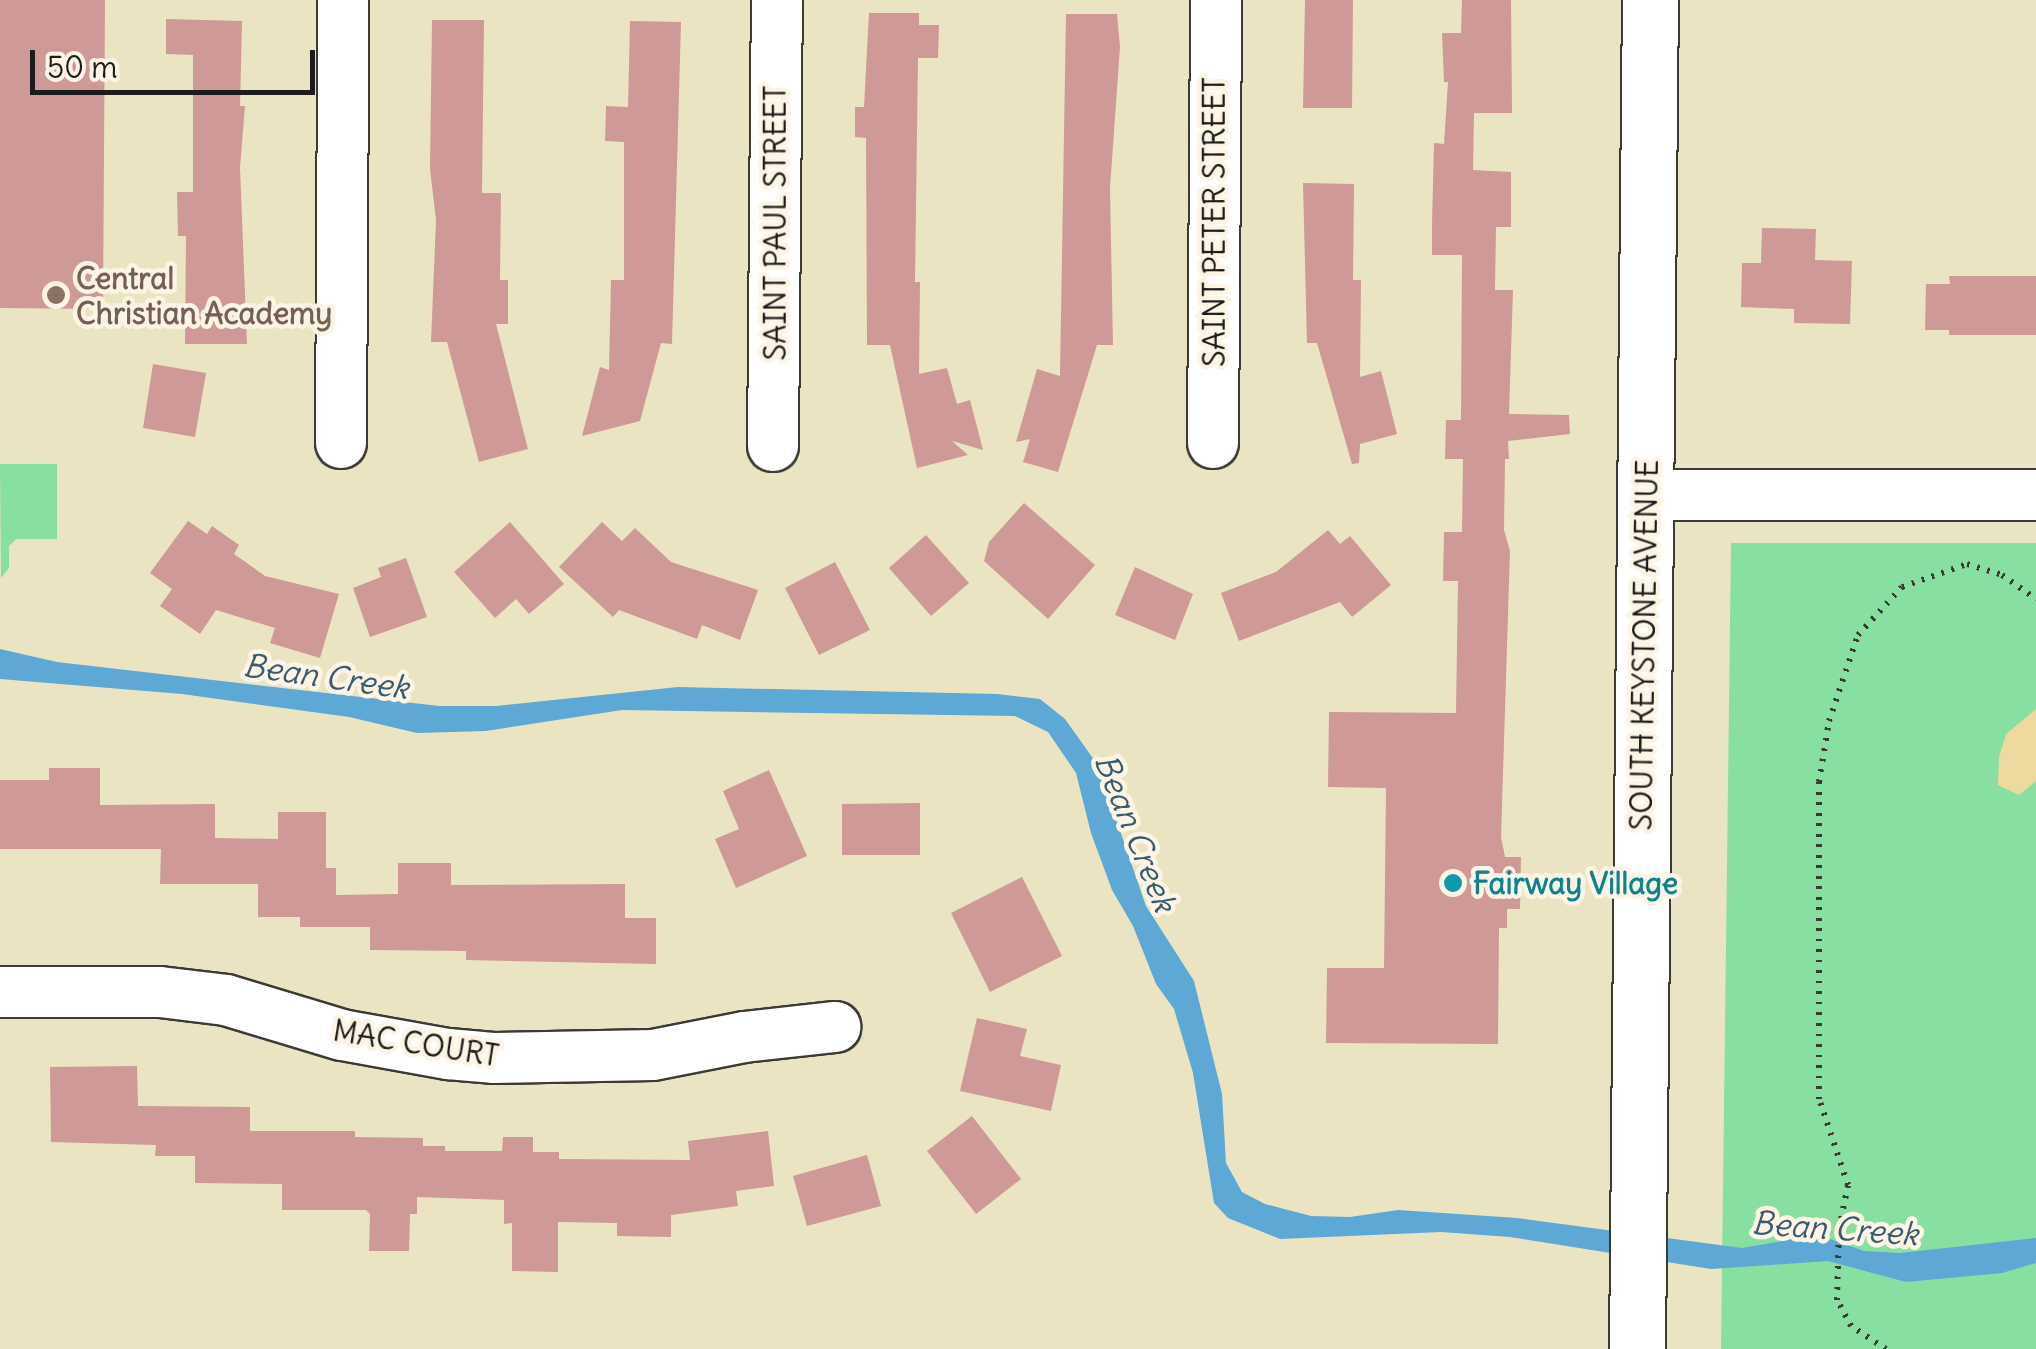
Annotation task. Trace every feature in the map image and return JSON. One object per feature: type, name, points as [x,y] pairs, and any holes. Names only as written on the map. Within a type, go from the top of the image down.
[{"type":"main road","name":"SOUTH KEYSTONE AVENUE","points":[[1637,1324],[1650,0]]},
{"type":"street","points":[[341,442],[344,0]]},
{"type":"street","name":"SAINT PAUL STREET","points":[[773,446],[777,0]]},
{"type":"street","name":"SAINT PETER STREET","points":[[1213,443],[1216,0]]},
{"type":"street","points":[[1646,495],[2036,495]]},
{"type":"street","name":"MAC COURT","points":[[0,992],[160,992],[226,1000],[342,1035],[494,1058],[653,1055],[744,1037],[835,1027]]},
{"type":"path","points":[[1886,1349],[1851,1326],[1838,1300],[1839,1229],[1848,1185],[1819,1099],[1820,782],[1830,720],[1858,635],[1902,587],[1967,564],[2002,575],[2036,600]]},
{"type":"green space","points":[[0,464],[57,464],[57,539],[16,539],[9,546],[9,568],[1,578]]},
{"type":"green space","points":[[1731,543],[2036,543],[2036,1349],[1721,1349]]},
{"type":"sand","points":[[2036,709],[2036,781],[2019,795],[1998,785],[1999,757],[2006,734]]},
{"type":"water","name":"Bean Creek","points":[[0,649],[57,662],[439,706],[496,706],[678,687],[997,694],[1040,699],[1065,719],[1097,764],[1146,906],[1194,981],[1222,1094],[1226,1163],[1242,1192],[1265,1204],[1311,1216],[1350,1217],[1398,1210],[1517,1218],[1742,1248],[1806,1237],[1830,1239],[1864,1251],[1900,1253],[2036,1238],[2036,1263],[2002,1273],[1906,1282],[1828,1261],[1711,1269],[1510,1237],[1441,1232],[1280,1239],[1228,1218],[1214,1203],[1193,1073],[1174,1009],[1156,984],[1133,926],[1112,890],[1091,833],[1076,773],[1048,732],[1015,716],[622,710],[486,731],[417,733],[349,717],[182,694],[0,679]]},
{"type":"building","points":[[0,0],[105,0],[103,309],[0,308]]},
{"type":"building","points":[[1305,0],[1353,0],[1352,108],[1303,108]]},
{"type":"building","points":[[1462,0],[1511,0],[1512,113],[1474,113],[1473,170],[1511,172],[1511,227],[1496,227],[1495,290],[1513,290],[1509,414],[1569,415],[1570,434],[1508,441],[1509,459],[1505,459],[1504,530],[1510,551],[1501,837],[1505,857],[1521,857],[1520,909],[1507,909],[1507,928],[1499,928],[1498,1044],[1326,1043],[1327,968],[1384,968],[1386,788],[1328,787],[1329,712],[1456,713],[1458,581],[1443,581],[1444,532],[1462,532],[1463,459],[1445,459],[1446,420],[1461,420],[1462,255],[1432,255],[1432,223],[1434,143],[1444,144],[1448,82],[1444,82],[1442,33],[1461,33]]},
{"type":"building","points":[[869,13],[919,13],[919,25],[939,25],[938,58],[918,58],[915,282],[920,282],[919,374],[947,368],[957,404],[970,400],[983,450],[952,441],[968,455],[917,468],[890,345],[867,345],[866,138],[855,137],[855,107],[864,107]]},
{"type":"building","points":[[1066,14],[1117,14],[1120,47],[1110,188],[1113,345],[1097,345],[1058,472],[1023,462],[1030,439],[1016,442],[1037,369],[1060,376]]},
{"type":"building","points":[[166,19],[242,21],[240,106],[245,106],[240,168],[247,344],[185,344],[186,236],[178,236],[177,192],[193,192],[193,55],[166,54]]},
{"type":"building","points":[[432,20],[484,20],[482,193],[501,193],[500,280],[508,280],[508,324],[496,324],[528,449],[479,462],[447,342],[431,342],[436,220],[430,169]]},
{"type":"building","points":[[630,21],[681,22],[672,344],[661,343],[640,421],[582,436],[600,367],[609,370],[611,280],[624,280],[624,142],[605,141],[606,106],[628,107]]},
{"type":"building","points":[[1303,183],[1354,184],[1353,280],[1361,280],[1360,377],[1381,371],[1397,434],[1360,444],[1359,463],[1352,464],[1317,343],[1307,343]]},
{"type":"building","points":[[1762,228],[1816,229],[1815,260],[1852,261],[1850,324],[1794,323],[1794,309],[1741,307],[1742,263],[1761,263]]},
{"type":"building","points":[[1949,276],[2036,276],[2036,335],[1949,335],[1949,330],[1925,330],[1926,284],[1950,284]]},
{"type":"building","points":[[153,364],[206,373],[195,437],[143,428]]},
{"type":"building","points":[[1024,503],[1095,565],[1048,619],[984,561],[989,542]]},
{"type":"building","points":[[188,521],[207,534],[212,526],[239,545],[234,554],[265,576],[339,594],[320,658],[270,643],[275,628],[216,610],[200,634],[160,606],[172,589],[150,573]]},
{"type":"building","points":[[510,522],[564,584],[529,614],[516,599],[495,618],[454,572]]},
{"type":"building","points":[[602,522],[622,541],[635,528],[671,562],[758,590],[740,640],[702,625],[697,639],[619,610],[613,617],[559,567]]},
{"type":"building","points":[[1328,530],[1340,544],[1350,536],[1391,585],[1352,617],[1340,602],[1239,641],[1221,593],[1276,572]]},
{"type":"building","points":[[926,535],[969,583],[931,616],[889,568]]},
{"type":"building","points":[[406,558],[427,617],[370,637],[353,588],[381,577],[378,568]]},
{"type":"building","points":[[835,562],[870,630],[819,655],[785,588]]},
{"type":"building","points":[[1135,567],[1193,594],[1175,640],[1115,615]]},
{"type":"building","points":[[49,768],[100,768],[100,805],[215,804],[215,838],[278,839],[278,812],[326,812],[326,868],[336,868],[336,895],[398,894],[398,863],[451,863],[451,885],[625,884],[625,918],[656,918],[656,964],[466,960],[466,951],[370,950],[370,927],[300,927],[300,917],[258,917],[258,884],[160,884],[161,849],[0,849],[0,780],[49,780]]},
{"type":"building","points":[[769,770],[807,856],[736,888],[715,839],[739,829],[723,791]]},
{"type":"building","points":[[920,803],[920,855],[842,855],[842,804]]},
{"type":"building","points":[[1022,877],[1062,956],[990,992],[951,913]]},
{"type":"building","points":[[977,1018],[1027,1029],[1020,1056],[1061,1065],[1051,1111],[960,1091]]},
{"type":"building","points":[[137,1066],[138,1106],[250,1107],[250,1131],[355,1131],[355,1137],[423,1138],[423,1146],[445,1146],[445,1151],[502,1151],[503,1137],[533,1137],[533,1152],[559,1152],[559,1159],[690,1160],[688,1141],[768,1131],[774,1186],[736,1191],[738,1206],[671,1215],[671,1237],[617,1236],[617,1223],[558,1222],[558,1272],[512,1271],[512,1223],[504,1224],[504,1200],[417,1197],[417,1214],[410,1214],[409,1251],[369,1251],[370,1214],[366,1210],[282,1210],[282,1184],[195,1183],[195,1156],[155,1156],[156,1145],[51,1142],[50,1067]]},
{"type":"building","points":[[972,1116],[1021,1179],[976,1214],[927,1151]]},
{"type":"building","points":[[867,1155],[881,1206],[807,1226],[793,1176]]},
{"type":"place","name":"Central Christian Academy","points":[[56,295]]},
{"type":"place","name":"Fairway Village","points":[[1453,883]]}]
